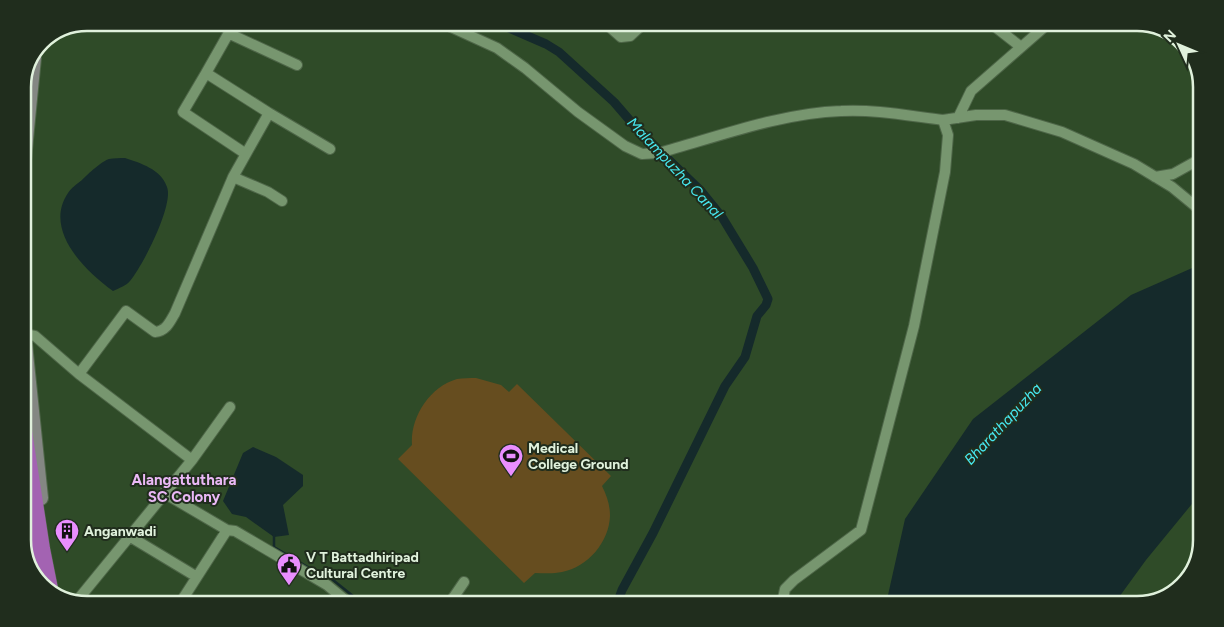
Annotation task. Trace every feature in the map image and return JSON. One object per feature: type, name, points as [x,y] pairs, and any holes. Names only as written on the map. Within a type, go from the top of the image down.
[{"type":"highway","points":[[31,483],[47,579]]},
{"type":"street","points":[[231,31],[183,112],[246,154]]},
{"type":"street","points":[[460,31],[497,48],[525,68],[578,112],[625,146],[642,154],[659,154],[791,116],[841,110],[943,120],[976,115],[1005,115],[1062,132],[1134,164],[1172,187],[1193,204]]},
{"type":"street","points":[[614,31],[621,37],[630,36],[635,31]]},
{"type":"street","points":[[1001,31],[1021,46]]},
{"type":"street","points":[[958,118],[971,90],[1039,31]]},
{"type":"street","points":[[230,34],[297,65]]},
{"type":"street","points":[[206,73],[330,149]]},
{"type":"street","points":[[79,374],[126,311],[155,332],[160,332],[167,326],[175,313],[233,177],[269,113]]},
{"type":"street","points":[[784,596],[785,589],[794,580],[861,530],[914,326],[945,172],[948,135],[943,120]]},
{"type":"street","points":[[1155,177],[1173,174],[1193,163]]},
{"type":"street","points":[[233,177],[268,192],[282,201]]},
{"type":"street","points":[[31,335],[36,336],[79,374],[192,460]]},
{"type":"street","points":[[31,402],[42,509],[54,584]]},
{"type":"street","points":[[81,595],[192,460],[230,407]]},
{"type":"street","points":[[164,493],[227,530],[235,531],[327,585],[340,596]]},
{"type":"street","points":[[185,596],[227,530]]},
{"type":"street","points":[[129,536],[197,577]]},
{"type":"street","points":[[454,596],[464,582]]},
{"type":"shaded area","points":[[476,378],[501,385],[509,392],[517,384],[611,476],[602,486],[610,512],[606,535],[595,552],[580,565],[559,573],[535,573],[524,583],[398,459],[412,445],[414,424],[423,405],[430,396],[447,383],[457,379]]},
{"type":"water","points":[[125,158],[155,171],[164,181],[168,196],[162,221],[142,263],[128,283],[113,291],[80,261],[71,248],[64,235],[61,221],[62,207],[71,189],[99,165],[109,159]]},
{"type":"water","name":"Bharathapuzha","points":[[1193,268],[1193,503],[1146,560],[1120,596],[888,596],[905,519],[973,419],[1131,295]]},
{"type":"water","points":[[253,447],[276,457],[303,475],[303,486],[283,505],[289,535],[274,537],[246,517],[232,514],[223,501],[243,453]]},
{"type":"waterway","name":"Malampuzha Canal","points":[[516,31],[546,44],[559,52],[614,102],[639,131],[701,191],[722,217],[753,268],[768,299],[766,305],[757,316],[745,357],[725,386],[620,596]]},
{"type":"waterway","points":[[274,534],[274,547],[311,569],[323,572],[353,596]]},
{"type":"place","name":"Medical College Ground","points":[[511,477]]},
{"type":"place","name":"Anganwadi","points":[[67,552]]},
{"type":"place","name":"V T Battadhiripad Cultural Centre","points":[[289,586]]},
{"type":"district","name":"Alangattuthara SC Colony","points":[[184,488]]}]
